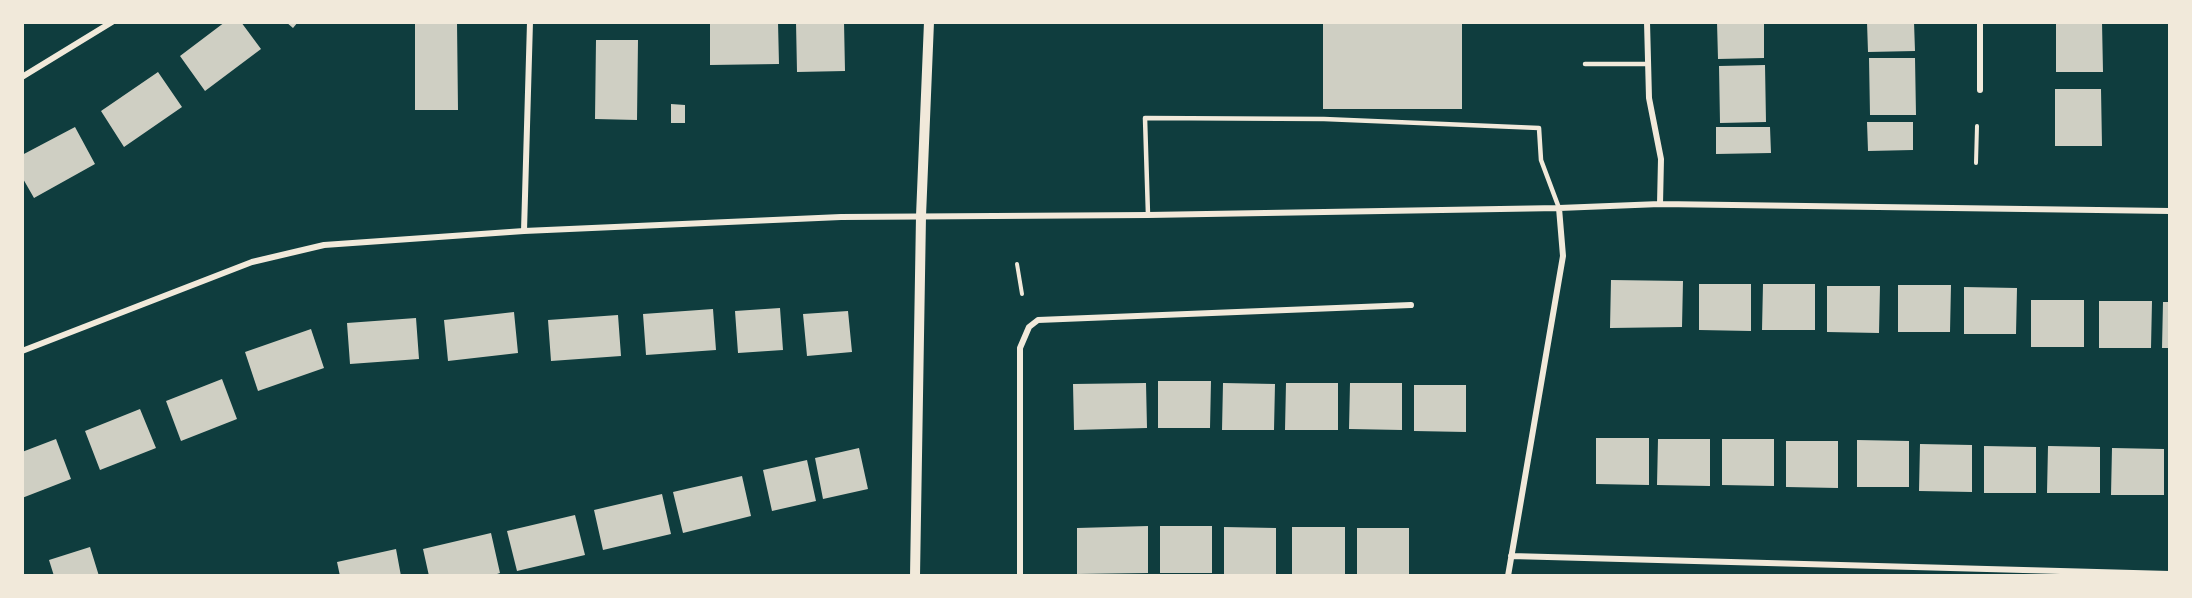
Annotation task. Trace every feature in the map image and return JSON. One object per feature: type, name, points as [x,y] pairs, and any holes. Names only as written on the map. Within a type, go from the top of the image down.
[{"type":"street","points":[[22,77],[111,22]]},
{"type":"street","points":[[524,231],[530,22]]},
{"type":"street","points":[[915,576],[921,216],[929,22]]},
{"type":"street","points":[[1647,22],[1649,98],[1661,159],[1660,204]]},
{"type":"street","points":[[1980,22],[1980,90]]},
{"type":"street","points":[[22,351],[252,262],[324,245],[524,231],[921,216],[1148,215],[1559,208],[1660,204],[2169,211]]},
{"type":"street","points":[[1508,576],[1563,256],[1559,208]]},
{"type":"street","points":[[1020,576],[1020,348],[1029,327],[1038,320],[1411,305]]},
{"type":"street","points":[[1511,556],[2169,574]]},
{"type":"lane","points":[[1586,64],[1648,64]]},
{"type":"lane","points":[[1148,215],[1144,118],[1324,119],[1539,128],[1542,160],[1559,208]]},
{"type":"path","points":[[1976,163],[1977,126]]},
{"type":"path","points":[[1017,264],[1022,294]]},
{"type":"building","points":[[225,22],[241,22],[261,49],[205,91],[180,56]]},
{"type":"building","points":[[286,22],[298,22],[293,28]]},
{"type":"building","points":[[415,22],[457,22],[458,110],[415,110]]},
{"type":"building","points":[[778,22],[779,64],[710,65],[710,23]]},
{"type":"building","points":[[796,22],[844,22],[845,71],[797,72]]},
{"type":"building","points":[[1323,22],[1462,22],[1462,109],[1323,109]]},
{"type":"building","points":[[1717,22],[1764,22],[1764,58],[1718,59]]},
{"type":"building","points":[[1867,22],[1914,22],[1915,51],[1868,52]]},
{"type":"building","points":[[2056,22],[2102,22],[2103,72],[2056,72]]},
{"type":"building","points":[[596,40],[638,40],[637,120],[595,119]]},
{"type":"building","points":[[1869,58],[1915,58],[1916,115],[1870,115]]},
{"type":"building","points":[[1765,65],[1766,122],[1720,123],[1719,66]]},
{"type":"building","points":[[158,72],[182,107],[124,147],[101,111]]},
{"type":"building","points":[[2055,89],[2101,89],[2102,146],[2055,146]]},
{"type":"building","points":[[671,104],[685,105],[685,123],[671,123]]},
{"type":"building","points":[[1867,122],[1913,122],[1913,150],[1868,151]]},
{"type":"building","points":[[75,127],[95,164],[34,198],[22,177],[22,155]]},
{"type":"building","points":[[1716,127],[1770,127],[1771,153],[1716,154]]},
{"type":"building","points":[[1611,280],[1683,281],[1682,327],[1610,328]]},
{"type":"building","points":[[1699,284],[1751,284],[1751,331],[1699,330]]},
{"type":"building","points":[[1763,284],[1815,284],[1815,330],[1762,330]]},
{"type":"building","points":[[1898,285],[1951,285],[1950,332],[1898,332]]},
{"type":"building","points":[[1827,286],[1880,286],[1879,333],[1827,332]]},
{"type":"building","points":[[1964,287],[2017,288],[2016,334],[1964,334]]},
{"type":"building","points":[[2031,300],[2084,300],[2084,347],[2031,347]]},
{"type":"building","points":[[2099,301],[2152,301],[2151,348],[2099,348]]},
{"type":"building","points":[[2163,302],[2169,302],[2169,348],[2162,348]]},
{"type":"building","points":[[780,308],[783,350],[738,353],[735,311]]},
{"type":"building","points":[[713,309],[716,350],[646,355],[643,314]]},
{"type":"building","points":[[848,311],[852,352],[807,356],[803,314]]},
{"type":"building","points":[[514,312],[518,353],[448,361],[444,320]]},
{"type":"building","points":[[618,315],[621,356],[551,361],[548,320]]},
{"type":"building","points":[[416,318],[419,359],[350,364],[347,323]]},
{"type":"building","points":[[311,329],[324,368],[258,391],[245,352]]},
{"type":"building","points":[[222,379],[237,419],[181,441],[166,401]]},
{"type":"building","points":[[1158,381],[1211,381],[1210,428],[1158,428]]},
{"type":"building","points":[[1146,383],[1147,428],[1074,430],[1073,384]]},
{"type":"building","points":[[1223,383],[1275,384],[1274,430],[1222,430]]},
{"type":"building","points":[[1286,383],[1338,383],[1338,430],[1285,430]]},
{"type":"building","points":[[1350,383],[1402,383],[1402,430],[1349,429]]},
{"type":"building","points":[[1414,385],[1466,385],[1466,432],[1414,431]]},
{"type":"building","points":[[140,409],[156,448],[100,470],[85,431]]},
{"type":"building","points":[[1596,438],[1649,438],[1649,485],[1596,484]]},
{"type":"building","points":[[56,439],[71,479],[22,498],[22,452]]},
{"type":"building","points":[[1658,439],[1710,439],[1710,486],[1657,485]]},
{"type":"building","points":[[1722,439],[1774,439],[1774,486],[1722,485]]},
{"type":"building","points":[[1857,440],[1909,441],[1909,487],[1857,487]]},
{"type":"building","points":[[1786,441],[1838,441],[1838,488],[1786,487]]},
{"type":"building","points":[[1920,444],[1972,445],[1972,492],[1919,491]]},
{"type":"building","points":[[1984,446],[2036,447],[2036,493],[1984,493]]},
{"type":"building","points":[[2048,446],[2100,447],[2100,493],[2047,493]]},
{"type":"building","points":[[859,448],[868,489],[823,499],[815,458]]},
{"type":"building","points":[[2112,448],[2164,449],[2164,495],[2111,495]]},
{"type":"building","points":[[807,460],[816,501],[772,511],[763,470]]},
{"type":"building","points":[[742,476],[751,516],[683,533],[673,492]]},
{"type":"building","points":[[662,494],[671,534],[603,550],[594,510]]},
{"type":"building","points":[[575,515],[585,555],[517,571],[507,531]]},
{"type":"building","points":[[1148,526],[1148,573],[1077,574],[1077,528]]},
{"type":"building","points":[[1160,526],[1212,526],[1212,573],[1160,573]]},
{"type":"building","points":[[1224,527],[1276,528],[1276,574],[1224,574]]},
{"type":"building","points":[[1292,527],[1345,527],[1345,574],[1292,574]]},
{"type":"building","points":[[1357,528],[1409,528],[1409,575],[1357,575]]},
{"type":"building","points":[[491,533],[500,573],[491,576],[429,576],[423,549]]},
{"type":"building","points":[[90,547],[99,576],[54,576],[49,560]]},
{"type":"building","points":[[396,549],[401,576],[340,576],[337,562]]}]
